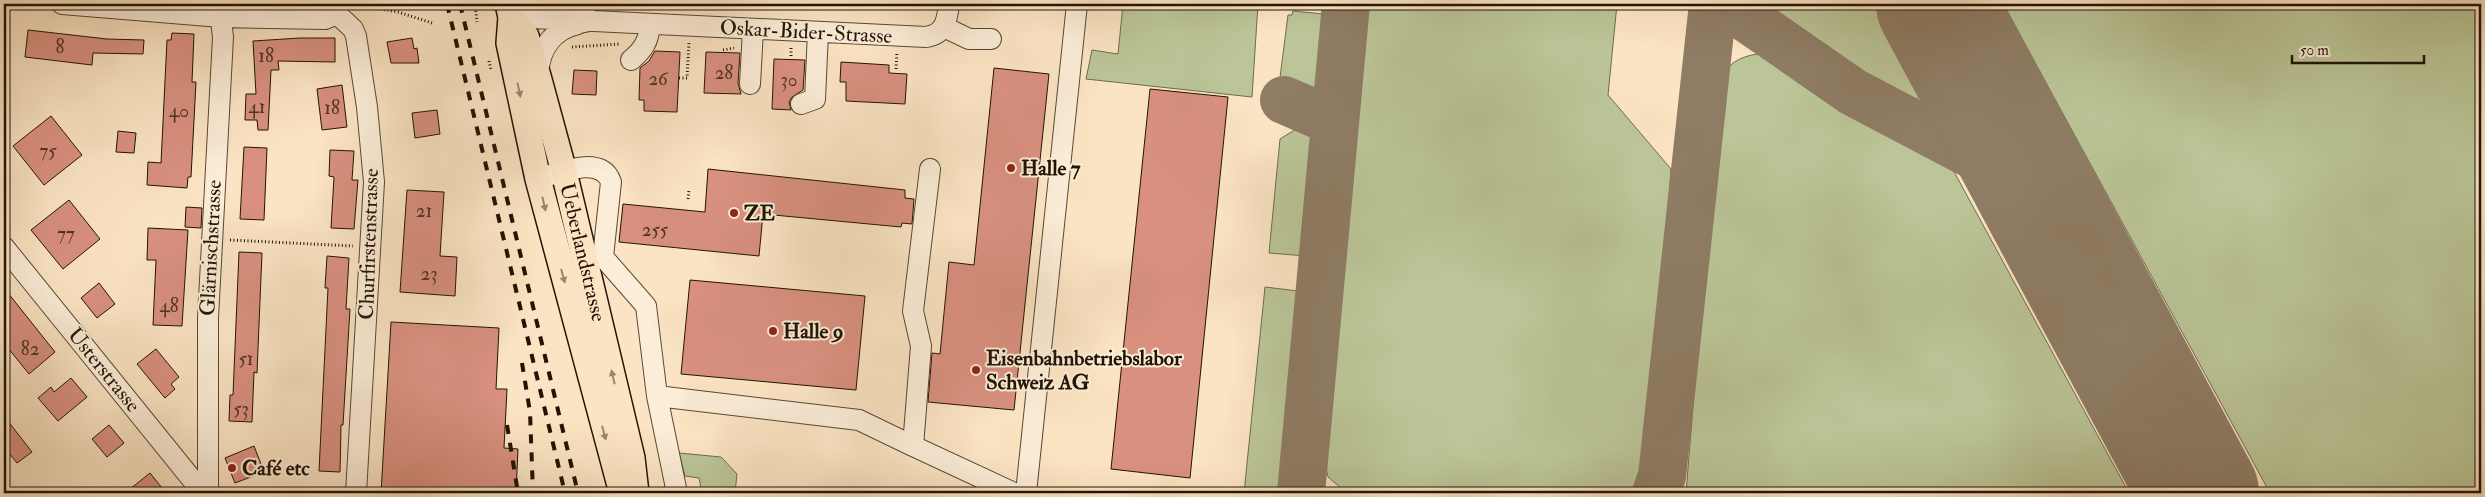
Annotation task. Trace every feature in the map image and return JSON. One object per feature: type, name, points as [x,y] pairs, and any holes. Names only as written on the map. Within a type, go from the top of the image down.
[{"type":"main road","name":"Ueberlandstrasse","points":[[509,10],[526,36],[564,172],[632,458],[636,493]]},
{"type":"main road","name":"Ueberlandstrasse","points":[[509,10],[509,42],[538,179],[622,493]]},
{"type":"street","points":[[62,4],[220,10],[325,19],[340,9]]},
{"type":"street","points":[[949,4],[941,30],[969,39],[991,39]]},
{"type":"street","points":[[1026,493],[1077,4]]},
{"type":"street","name":"Churfirstenstrasse","points":[[340,9],[356,36],[367,107],[374,182],[372,246],[356,493]]},
{"type":"street","name":"Glärnischstrasse","points":[[208,493],[208,318],[223,37],[220,10]]},
{"type":"street","name":"Oskar-Bider-Strasse","points":[[509,10],[585,13],[650,24],[919,37],[941,30]]},
{"type":"street","name":"Oskar-Bider-Strasse","points":[[538,76],[540,59],[548,41],[560,30],[585,13]]},
{"type":"street","points":[[628,52],[644,49],[650,35],[650,24]]},
{"type":"street","points":[[750,84],[752,29]]},
{"type":"street","points":[[801,104],[815,99],[818,32]]},
{"type":"street","points":[[538,179],[591,167],[604,170],[608,176],[610,182],[603,257],[646,306],[657,396],[677,493]]},
{"type":"street","points":[[913,446],[921,346],[913,311],[930,169]]},
{"type":"street","name":"Usterstrasse","points":[[4,247],[204,493]]},
{"type":"street","points":[[657,396],[859,420],[1014,493]]},
{"type":"path","points":[[475,4],[476,22]]},
{"type":"path","points":[[363,5],[398,12],[432,23]]},
{"type":"path","points":[[679,78],[687,78],[690,37]]},
{"type":"path","points":[[566,46],[628,52]]},
{"type":"path","points":[[896,69],[897,46]]},
{"type":"path","points":[[688,190],[688,199]]},
{"type":"path","points":[[211,239],[372,246]]},
{"type":"green space","points":[[1123,4],[1258,4],[1252,97],[1086,79],[1092,50],[1118,54]]},
{"type":"green space","points":[[1360,4],[1617,4],[1608,95],[1671,169],[1649,467],[1630,493],[1347,493],[1328,477],[1319,435]]},
{"type":"green space","points":[[1757,4],[1880,4],[1927,87],[1915,102],[1848,67],[1761,11]]},
{"type":"green space","points":[[2003,4],[2481,4],[2481,493],[2270,493]]},
{"type":"green space","points":[[1293,11],[1324,14],[1324,18],[1330,18],[1327,52],[1321,77],[1316,88],[1309,96],[1300,100],[1284,100],[1286,94],[1278,93],[1288,15],[1292,15]]},
{"type":"green space","points":[[1758,54],[1769,56],[1952,168],[2129,493],[1686,493],[1719,82],[1725,71],[1734,62]]},
{"type":"green space","points":[[1298,128],[1308,130],[1318,148],[1306,256],[1269,253],[1280,139]]},
{"type":"green space","points":[[1265,287],[1306,292],[1283,493],[1244,493]]},
{"type":"green space","points":[[679,453],[721,457],[737,474],[735,493],[702,493],[699,478],[685,476]]},
{"type":"building","points":[[28,30],[107,39],[144,40],[143,54],[93,53],[92,65],[25,57]]},
{"type":"building","points":[[172,33],[194,34],[192,82],[196,82],[191,177],[188,177],[187,188],[147,185],[148,162],[161,163],[167,40],[171,40]]},
{"type":"building","points":[[335,38],[335,62],[278,61],[279,70],[271,70],[268,130],[258,130],[257,120],[245,120],[246,94],[256,94],[253,41]]},
{"type":"building","points":[[412,38],[414,49],[417,48],[419,63],[391,63],[387,42]]},
{"type":"building","points":[[655,51],[680,52],[677,112],[644,111],[644,100],[639,100],[640,68],[649,61]]},
{"type":"building","points":[[706,52],[740,53],[738,83],[741,94],[704,93]]},
{"type":"building","points":[[774,59],[805,60],[803,90],[792,97],[789,102],[791,110],[772,109]]},
{"type":"building","points":[[841,62],[889,65],[889,73],[907,74],[905,104],[846,101],[846,82],[840,82]]},
{"type":"building","name":"Halle 7","points":[[994,68],[1049,74],[1014,410],[928,402],[932,353],[940,354],[949,262],[974,265]]},
{"type":"building","points":[[574,70],[597,71],[596,95],[572,94]]},
{"type":"building","points":[[342,85],[347,127],[322,130],[317,89]]},
{"type":"building","points":[[1150,89],[1228,97],[1190,478],[1111,469]]},
{"type":"building","points":[[437,110],[440,134],[415,138],[412,113]]},
{"type":"building","points":[[51,116],[82,155],[44,185],[13,146]]},
{"type":"building","points":[[118,131],[136,133],[134,153],[116,152]]},
{"type":"building","points":[[244,147],[267,148],[264,220],[240,219]]},
{"type":"building","points":[[330,150],[354,151],[352,180],[358,180],[354,229],[331,228],[334,177],[329,176]]},
{"type":"building","points":[[708,169],[905,190],[905,198],[914,199],[912,224],[902,223],[901,227],[763,214],[759,256],[619,242],[623,204],[705,212]]},
{"type":"building","points":[[407,190],[444,192],[440,256],[457,257],[455,296],[400,292]]},
{"type":"building","points":[[69,200],[100,239],[63,269],[31,230]]},
{"type":"building","points":[[186,207],[202,208],[201,228],[185,227]]},
{"type":"building","points":[[148,228],[188,230],[182,326],[153,325],[156,260],[147,260]]},
{"type":"building","points":[[239,252],[262,253],[257,373],[254,372],[252,422],[229,421],[230,395],[233,395]]},
{"type":"building","points":[[327,256],[349,258],[346,309],[350,309],[343,425],[341,425],[340,472],[319,471],[328,288],[325,288]]},
{"type":"building","name":"Halle 9","points":[[690,280],[865,296],[856,390],[681,374]]},
{"type":"building","points":[[99,283],[115,304],[97,318],[81,298]]},
{"type":"building","points":[[4,288],[55,352],[29,374],[4,343]]},
{"type":"building","points":[[391,322],[499,328],[496,389],[507,389],[504,448],[518,449],[516,493],[381,493]]},
{"type":"building","points":[[156,349],[179,377],[171,384],[175,389],[165,398],[137,364]]},
{"type":"building","points":[[71,378],[87,397],[58,421],[38,398],[51,387],[54,392]]},
{"type":"building","points":[[4,416],[32,452],[17,463],[4,447]]},
{"type":"building","points":[[109,425],[124,443],[107,457],[92,439]]},
{"type":"building","points":[[254,446],[264,472],[235,483],[225,458]]},
{"type":"building","points":[[150,473],[166,493],[125,493]]},
{"type":"taxiway","points":[[1301,493],[1346,4]]},
{"type":"taxiway","points":[[1656,493],[1662,476],[1713,4]]},
{"type":"taxiway","points":[[1726,4],[1853,92],[1988,163],[2019,183],[2051,219]]},
{"type":"taxiway","points":[[1284,100],[1335,122]]},
{"type":"runway","points":[[1936,4],[2199,493]]},
{"type":"railway","points":[[447,4],[565,493]]},
{"type":"railway","points":[[460,4],[578,493]]},
{"type":"railway","points":[[522,363],[530,412],[533,493]]},
{"type":"railway","points":[[507,425],[518,493]]},
{"type":"place","name":"Halle 7","points":[[1011,168]]},
{"type":"place","name":"ZE","points":[[734,213]]},
{"type":"place","name":"Halle 9","points":[[773,331]]},
{"type":"place","name":"Eisenbahnbetriebslabor Schweiz AG","points":[[976,370]]},
{"type":"place","name":"Café etc","points":[[232,468]]}]
